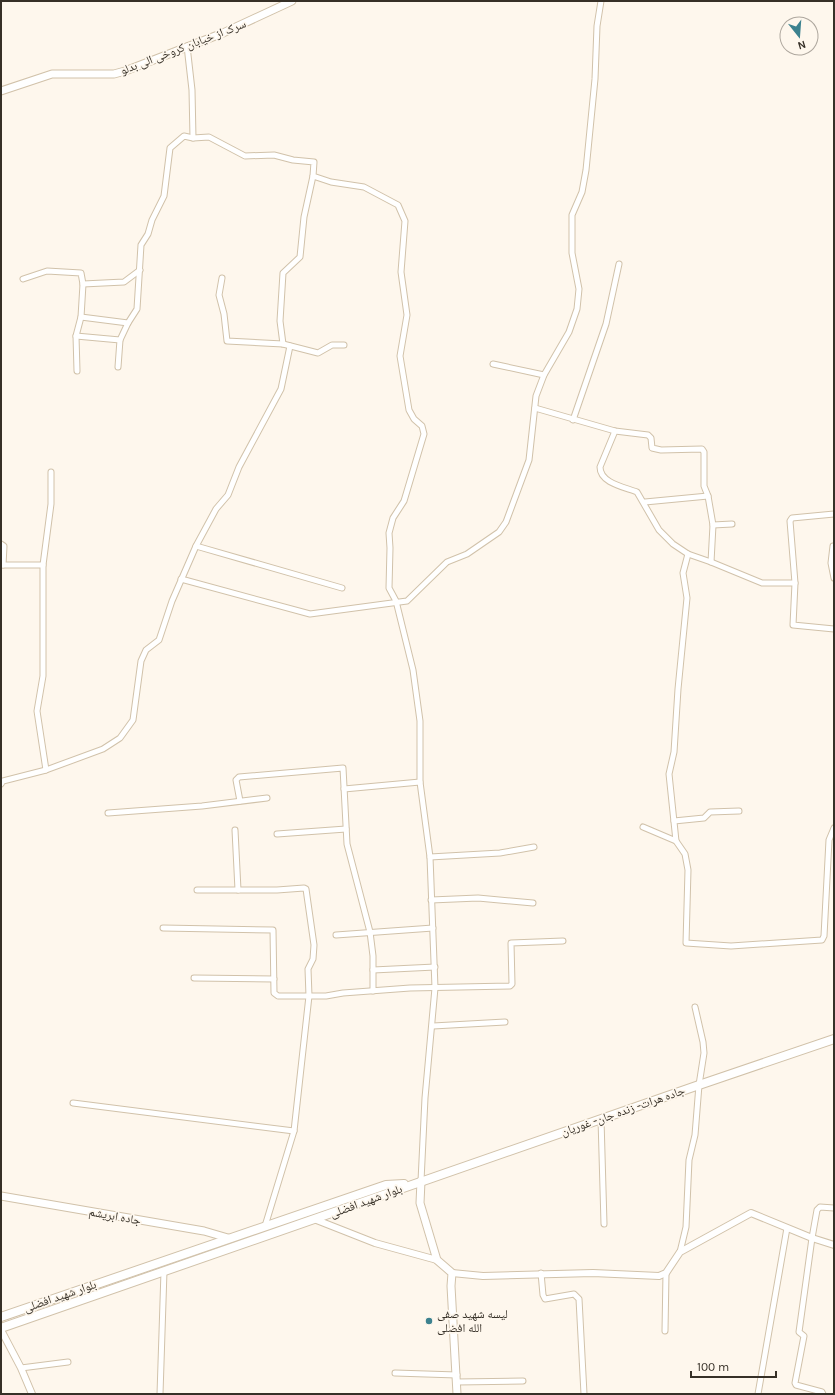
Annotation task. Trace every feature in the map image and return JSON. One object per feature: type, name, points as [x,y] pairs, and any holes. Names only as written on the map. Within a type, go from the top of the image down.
[{"type":"main road","name":"سرک از خیابان کروخی الی بدلو","points":[[1,91],[52,74],[114,74],[136,68],[268,14],[292,1]]},
{"type":"main road","name":"جاده هرات- زنده جان- غوریان","points":[[412,1184],[834,1039]]},
{"type":"main road","points":[[421,1181],[420,1203],[437,1260],[452,1273],[451,1286],[457,1394]]},
{"type":"main road","name":"بلوار شهید افضلی","points":[[1,1317],[386,1185],[412,1184]]},
{"type":"main road","name":"بلوار شهید افضلی","points":[[1,1329],[412,1184]]},
{"type":"main road","name":"جاده ابریشم","points":[[1,1196],[204,1231],[228,1238]]},
{"type":"main road","points":[[42,1303],[42,1314]]},
{"type":"street","points":[[181,579],[310,614],[396,601],[407,601],[448,562],[467,554],[499,532],[506,522],[529,460],[536,396],[544,375],[569,332],[577,309],[579,289],[572,254],[572,215],[582,192],[586,170],[595,79],[597,26],[601,1]]},
{"type":"street","points":[[187,46],[192,90],[193,138]]},
{"type":"street","points":[[118,367],[120,340],[137,309],[141,245],[148,234],[152,220],[164,196],[170,148],[184,136],[193,138],[209,137],[245,156],[274,155],[293,160],[314,162],[313,176],[304,217],[300,257],[283,273],[280,321],[283,344]]},
{"type":"street","points":[[313,176],[331,182],[364,187],[398,205],[405,221],[401,272],[407,315],[400,356],[409,410],[414,419],[422,426],[424,434],[404,501],[393,518],[389,533],[389,588],[396,601],[412,670],[420,720],[420,782],[430,857],[435,988],[433,1026],[425,1098],[421,1181]]},
{"type":"street","points":[[573,420],[606,324],[620,264]]},
{"type":"street","points":[[83,284],[124,282],[140,270]]},
{"type":"street","points":[[23,279],[47,271],[81,273],[83,284],[81,317],[76,336],[77,371]]},
{"type":"street","points":[[222,278],[219,295],[224,314],[226,341],[283,344],[318,353],[332,345],[344,345]]},
{"type":"street","points":[[81,317],[128,323]]},
{"type":"street","points":[[76,336],[120,340]]},
{"type":"street","points":[[1,784],[3,781],[46,770],[104,749],[120,738],[132,720],[141,660],[146,650],[160,640],[181,579],[196,546],[216,509],[228,495],[239,467],[281,389],[290,346]]},
{"type":"street","points":[[493,364],[544,375]]},
{"type":"street","points":[[535,408],[615,431],[648,435],[651,438],[652,448],[661,450],[702,449],[704,452],[704,486],[708,496],[713,525],[711,562]]},
{"type":"street","points":[[615,431],[600,466],[600,473],[603,478],[637,492],[645,502],[659,530],[673,544],[688,554],[762,583],[794,582]]},
{"type":"street","points":[[46,770],[38,711],[43,676],[43,565],[51,504],[50,472]]},
{"type":"street","points":[[645,502],[708,496]]},
{"type":"street","points":[[834,514],[790,519],[794,582],[793,626],[834,629]]},
{"type":"street","points":[[713,525],[732,524]]},
{"type":"street","points":[[1,544],[4,546],[2,565],[43,565]]},
{"type":"street","points":[[196,546],[342,588]]},
{"type":"street","points":[[833,546],[831,563],[834,578]]},
{"type":"street","points":[[688,554],[683,573],[688,598],[678,689],[674,752],[669,774],[676,841],[685,854],[688,870],[686,943],[731,946],[818,942],[822,940],[824,936],[829,840],[834,828]]},
{"type":"street","points":[[240,801],[236,780],[239,777],[341,768],[343,770],[347,844],[370,932],[373,991]]},
{"type":"street","points":[[344,789],[420,782]]},
{"type":"street","points":[[108,813],[202,806],[267,798]]},
{"type":"street","points":[[674,820],[704,818],[710,812],[738,811]]},
{"type":"street","points":[[277,834],[346,828]]},
{"type":"street","points":[[643,828],[676,841]]},
{"type":"street","points":[[235,830],[238,890]]},
{"type":"street","points":[[430,857],[500,852],[534,847]]},
{"type":"street","points":[[197,890],[305,888],[314,935],[313,959],[308,969],[309,996],[294,1131],[265,1226]]},
{"type":"street","points":[[432,900],[478,898],[532,903]]},
{"type":"street","points":[[163,928],[271,929],[274,933],[275,995],[326,996],[343,993],[410,988],[510,986],[512,984],[511,943],[563,941]]},
{"type":"street","points":[[336,935],[433,928]]},
{"type":"street","points":[[373,970],[435,967]]},
{"type":"street","points":[[194,978],[274,979]]},
{"type":"street","points":[[665,1332],[666,1273],[680,1252],[686,1227],[689,1196],[689,1160],[695,1135],[699,1085],[704,1053],[703,1042],[694,1007]]},
{"type":"street","points":[[433,1026],[505,1022]]},
{"type":"street","points":[[73,1103],[294,1131]]},
{"type":"street","points":[[601,1119],[604,1224]]},
{"type":"street","points":[[823,1394],[822,1392],[796,1385],[795,1383],[804,1336],[799,1332],[812,1238],[818,1207],[834,1208]]},
{"type":"street","points":[[680,1252],[751,1213],[812,1238],[834,1245]]},
{"type":"street","points":[[314,1219],[376,1243],[437,1260]]},
{"type":"street","points":[[758,1394],[787,1228]]},
{"type":"street","points":[[160,1394],[164,1272]]},
{"type":"street","points":[[452,1273],[483,1276],[592,1273],[659,1276],[666,1273]]},
{"type":"street","points":[[541,1274],[545,1299],[574,1294],[579,1299],[584,1394]]},
{"type":"street","points":[[1,1329],[21,1368],[32,1394]]},
{"type":"street","points":[[21,1368],[68,1362]]},
{"type":"street","points":[[395,1373],[523,1381]]},
{"type":"place","name":"لیسه شهید صفی الله افضلی","points":[[429,1321]]}]
